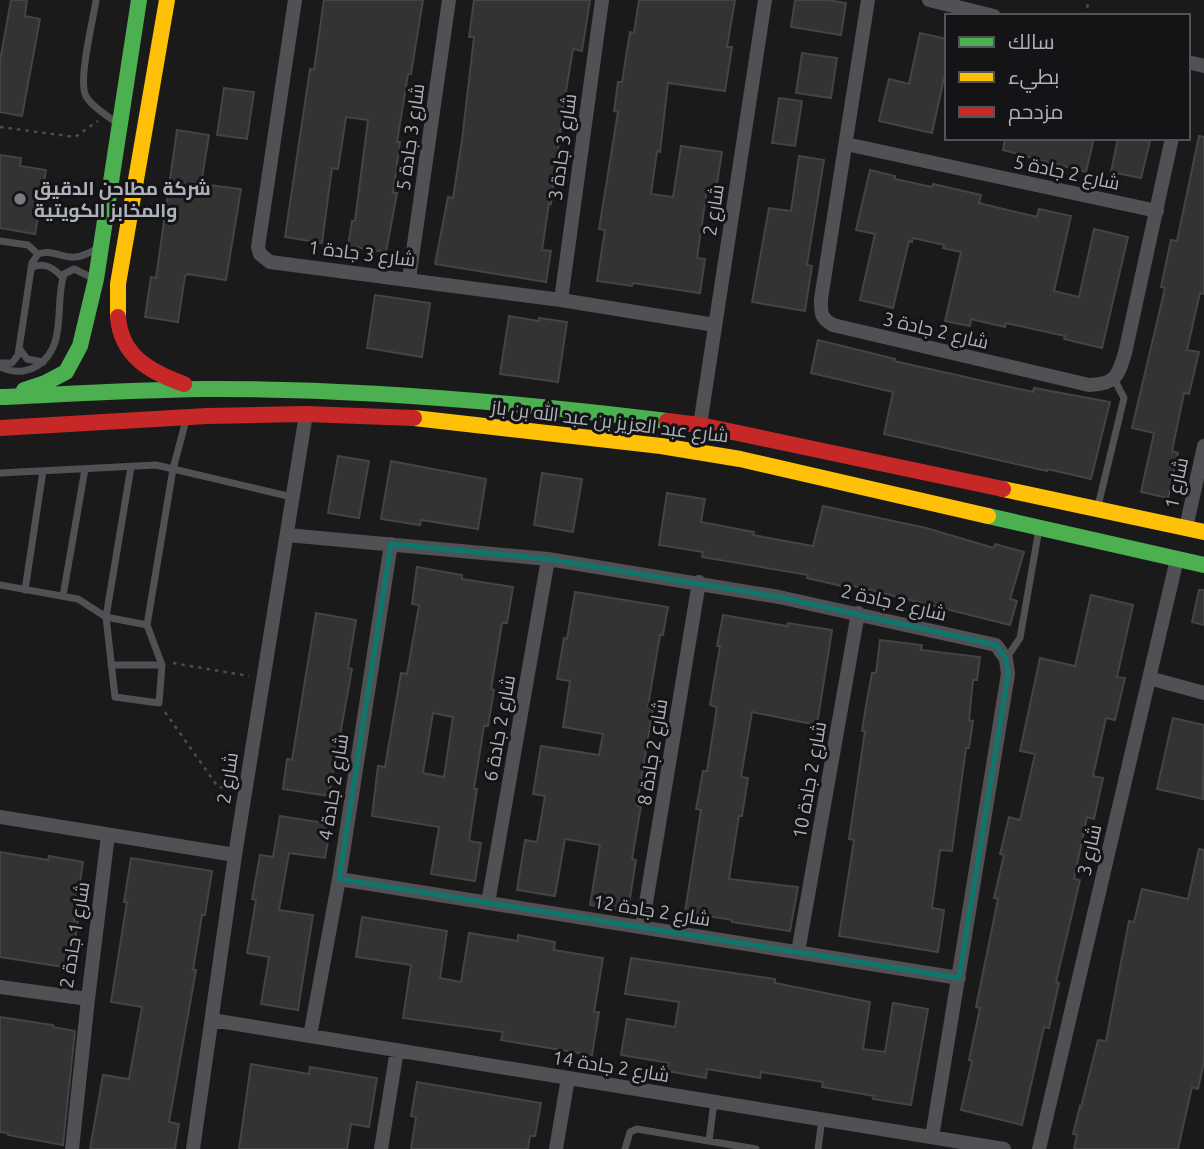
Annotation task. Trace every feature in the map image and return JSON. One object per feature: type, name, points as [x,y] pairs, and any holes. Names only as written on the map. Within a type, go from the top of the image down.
[{"type":"street","points":[[0,397],[45,383],[66,372],[80,346],[96,279],[139,0]]},
{"type":"street","points":[[161,0],[158,14],[163,23]]},
{"type":"street","points":[[167,0],[118,284],[116,314],[124,346],[140,363],[160,377],[202,389]]},
{"type":"street","name":"شارع 3 جادة 1","points":[[295,0],[258,247],[260,254],[271,262],[561,300],[715,325]]},
{"type":"street","name":"شارع 3 جادة 5","points":[[409,279],[449,0]]},
{"type":"street","name":"شارع 3 جادة 3","points":[[561,300],[602,0]]},
{"type":"street","name":"شارع 2","points":[[699,425],[765,0]]},
{"type":"street","name":"شارع 2 جادة 3","points":[[868,0],[821,299],[821,314],[824,320],[846,328],[1090,385],[1107,384],[1114,379]]},
{"type":"street","points":[[929,0],[986,14]]},
{"type":"street","points":[[1114,379],[1125,353],[1172,140]]},
{"type":"street","name":"شارع 2 جادة 5","points":[[846,144],[1157,211]]},
{"type":"street","points":[[96,279],[106,286],[118,284]]},
{"type":"street","name":"شارع عبد العزيز بن عبد الله بن باز","points":[[0,397],[202,389],[374,394],[559,408],[699,425],[1204,532]]},
{"type":"street","points":[[482,426],[498,421],[547,425],[557,423],[561,418],[559,408]]},
{"type":"street","name":"شارع 2","points":[[193,1149],[235,855],[306,414]]},
{"type":"street","name":"شارع عبد العزيز بن عبد الله بن باز","points":[[0,428],[187,417],[306,414],[416,418],[661,446],[740,459],[1204,565]]},
{"type":"street","points":[[586,438],[587,422],[593,419],[624,421],[636,418]]},
{"type":"street","name":"شارع 1","points":[[1186,528],[1204,446]]},
{"type":"street","name":"شارع 2 جادة 2","points":[[287,536],[548,559],[699,582],[858,613],[996,645],[1006,659]]},
{"type":"street","name":"شارع 2 جادة 4","points":[[310,1036],[339,879],[391,544]]},
{"type":"street","name":"شارع 2 جادة 6","points":[[488,903],[548,559]]},
{"type":"street","name":"شارع 3","points":[[1039,1149],[1177,559]]},
{"type":"street","name":"شارع 2 جادة 8","points":[[642,928],[699,582]]},
{"type":"street","name":"شارع 2 جادة 10","points":[[798,952],[858,613]]},
{"type":"street","points":[[932,1137],[1008,674],[1006,659]]},
{"type":"street","points":[[1149,678],[1204,693]]},
{"type":"street","points":[[0,817],[235,855]]},
{"type":"street","name":"شارع 1 جادة 2","points":[[0,987],[88,999],[108,835]]},
{"type":"street","name":"شارع 2 جادة 12","points":[[339,879],[959,978]]},
{"type":"street","points":[[72,1149],[88,999]]},
{"type":"street","name":"شارع 2 جادة 14","points":[[212,1020],[1004,1149]]},
{"type":"street","points":[[380,1149],[397,1050]]},
{"type":"street","points":[[556,1149],[568,1078]]},
{"type":"lane","points":[[96,0],[84,82],[85,93],[90,101],[120,126]]},
{"type":"lane","points":[[0,241],[27,245],[38,254],[72,258],[79,258],[101,246]]},
{"type":"lane","points":[[0,365],[16,360],[31,268],[38,254]]},
{"type":"lane","points":[[31,268],[40,264],[49,266],[63,278]]},
{"type":"lane","points":[[0,365],[12,371],[28,370],[43,362],[54,345],[63,278],[67,272],[74,270],[96,279]]},
{"type":"lane","points":[[19,347],[27,359],[43,362]]},
{"type":"lane","points":[[1097,510],[1124,398],[1114,379]]},
{"type":"lane","points":[[131,467],[106,617],[111,665],[115,697],[159,704],[162,663],[147,625],[173,469],[187,417]]},
{"type":"lane","points":[[0,484],[1,473],[156,465],[292,498]]},
{"type":"lane","points":[[64,596],[85,469]]},
{"type":"lane","points":[[25,590],[43,471]]},
{"type":"lane","points":[[1006,659],[1020,638],[1039,526]]},
{"type":"lane","points":[[0,585],[78,599],[106,617],[147,625]]},
{"type":"lane","points":[[111,665],[162,663]]},
{"type":"lane","points":[[709,1141],[714,1102]]},
{"type":"lane","points":[[818,1149],[822,1119]]},
{"type":"lane","points":[[625,1149],[630,1132],[637,1129],[756,1149]]},
{"type":"path","points":[[0,127],[75,137],[88,130],[105,114]]},
{"type":"path","points":[[162,663],[263,678]]},
{"type":"path","points":[[159,704],[218,787],[245,790]]},
{"type":"highlighted area","points":[[391,544],[548,559],[779,597],[996,645],[1006,659],[1008,674],[959,978],[339,879]]},
{"type":"building","points":[[11,0],[27,0],[25,16],[40,19],[22,116],[0,112],[0,61]]},
{"type":"building","points":[[324,0],[423,0],[397,142],[400,142],[393,193],[397,193],[386,252],[348,246],[352,221],[355,221],[368,120],[346,117],[338,169],[332,168],[322,243],[285,237],[310,69],[314,70]]},
{"type":"building","points":[[474,0],[590,0],[582,51],[573,49],[564,103],[542,250],[551,251],[546,282],[435,264],[448,197],[453,198],[462,140],[474,37],[469,37]]},
{"type":"building","points":[[639,0],[735,0],[727,47],[732,47],[725,91],[668,83],[660,152],[657,151],[651,194],[673,197],[681,146],[722,152],[716,190],[707,189],[697,258],[705,259],[700,293],[633,283],[632,286],[597,281],[605,230],[599,229],[618,112],[614,111],[618,82],[622,82],[630,32],[634,33]]},
{"type":"building","points":[[795,0],[846,3],[841,35],[791,27]]},
{"type":"building","points":[[920,33],[945,39],[945,78],[932,133],[879,121],[889,79],[909,84]]},
{"type":"building","points":[[802,53],[837,58],[831,98],[796,93]]},
{"type":"building","points":[[224,88],[254,92],[247,139],[217,135]]},
{"type":"building","points":[[779,98],[802,101],[795,146],[772,143]]},
{"type":"building","points":[[177,130],[209,135],[201,184],[241,189],[226,280],[188,274],[185,276],[178,322],[145,317],[151,277],[156,278]]},
{"type":"building","points":[[1199,136],[1204,137],[1204,294],[1200,293],[1187,350],[1199,352],[1189,394],[1184,393],[1172,451],[1178,453],[1168,498],[1141,492],[1154,433],[1132,428],[1165,288],[1161,287],[1171,240],[1177,241]]},
{"type":"building","points":[[1005,140],[1094,140],[1086,172],[1003,150]]},
{"type":"building","points":[[1118,140],[1150,141],[1141,178],[1111,172]]},
{"type":"building","name":"شركة مطاحن الدقيق والمخابز الكويتية","points":[[0,155],[21,158],[20,166],[46,170],[35,234],[0,228]]},
{"type":"building","points":[[799,156],[824,160],[807,265],[812,266],[805,311],[752,302],[769,208],[791,211]]},
{"type":"building","points":[[870,170],[895,176],[895,179],[981,195],[979,203],[1037,217],[1039,209],[1071,216],[1054,291],[1079,297],[1094,229],[1128,237],[1102,348],[1064,339],[1065,336],[1006,323],[1005,327],[971,319],[970,326],[945,321],[961,252],[913,238],[912,242],[909,241],[893,308],[860,300],[875,234],[856,230]]},
{"type":"building","points":[[375,295],[430,303],[422,357],[367,348]]},
{"type":"building","points":[[509,316],[567,322],[558,382],[500,374]]},
{"type":"building","points":[[818,340],[895,359],[894,361],[1033,392],[1034,388],[1110,402],[1091,479],[884,434],[893,392],[811,373]]},
{"type":"building","points":[[338,456],[369,461],[359,518],[328,513]]},
{"type":"building","points":[[391,461],[486,479],[478,529],[421,520],[420,525],[381,519]]},
{"type":"building","points":[[542,473],[582,479],[573,532],[534,525]]},
{"type":"building","points":[[667,493],[705,499],[701,522],[813,546],[823,506],[926,528],[994,548],[995,544],[1024,552],[1010,599],[1017,601],[1010,625],[850,585],[850,588],[807,578],[808,575],[702,557],[703,552],[659,545]]},
{"type":"building","points":[[417,567],[462,575],[462,579],[513,587],[507,623],[502,623],[488,726],[484,726],[474,789],[477,789],[469,841],[481,843],[475,881],[431,874],[439,827],[372,816],[378,766],[385,767],[401,673],[407,674],[419,605],[412,604]],"holes":[[[433,713],[453,717],[444,777],[423,773]]]},
{"type":"building","points":[[1199,590],[1204,590],[1204,625],[1192,622]]},
{"type":"building","points":[[575,592],[668,607],[663,635],[660,635],[648,706],[653,707],[637,806],[641,806],[632,859],[636,860],[628,911],[590,905],[600,845],[565,839],[555,896],[517,890],[525,840],[537,842],[545,796],[533,794],[541,746],[599,755],[603,734],[563,727],[570,681],[557,679]]},
{"type":"building","points":[[1091,595],[1133,605],[1117,677],[1125,678],[1115,720],[1106,718],[1093,776],[1103,778],[1094,819],[1087,817],[1074,879],[1080,880],[1056,982],[1059,983],[1049,1028],[1044,1027],[1022,1125],[961,1110],[980,1008],[976,1007],[998,899],[994,898],[1004,855],[1000,854],[1009,817],[1020,820],[1035,754],[1020,751],[1040,658],[1075,666]]},
{"type":"building","points":[[316,613],[356,620],[348,668],[352,669],[329,796],[283,789],[287,759],[292,760]]},
{"type":"building","points":[[723,615],[787,626],[788,623],[832,630],[817,725],[752,712],[741,777],[748,778],[729,879],[798,887],[790,931],[685,912],[701,810],[696,809],[703,771],[707,771],[717,707],[710,705]]},
{"type":"building","points":[[880,640],[922,645],[921,650],[980,657],[977,680],[973,680],[969,720],[973,721],[969,748],[966,748],[952,851],[940,850],[932,908],[944,910],[938,952],[839,936],[854,840],[849,839],[865,731],[862,731],[872,673],[876,673]]},
{"type":"building","points":[[1173,718],[1204,725],[1203,799],[1157,789]]},
{"type":"building","points":[[280,816],[331,824],[325,858],[289,853],[279,910],[313,915],[298,1010],[261,1004],[269,957],[247,953],[256,900],[252,899],[260,855],[273,857]]},
{"type":"building","points":[[1199,849],[1204,850],[1204,1062],[1198,1089],[1192,1087],[1178,1149],[1074,1149],[1077,1135],[1073,1134],[1080,1106],[1098,1040],[1106,1041],[1129,921],[1134,922],[1142,889],[1188,899]]},
{"type":"building","points":[[0,852],[48,860],[49,856],[83,862],[74,921],[78,922],[70,968],[0,957]]},
{"type":"building","points":[[131,858],[212,871],[205,915],[202,915],[193,970],[196,970],[169,1122],[179,1124],[175,1149],[90,1149],[103,1075],[129,1079],[142,1007],[111,1002]]},
{"type":"building","points":[[362,917],[447,931],[440,978],[461,982],[469,933],[518,941],[518,935],[555,942],[554,950],[603,958],[594,1012],[599,1012],[592,1055],[501,1040],[503,1032],[403,1018],[411,965],[356,957]]},
{"type":"building","points":[[631,958],[775,979],[775,983],[870,1002],[863,1049],[885,1052],[893,1003],[928,1009],[911,1105],[822,1087],[823,1082],[761,1072],[760,1078],[707,1069],[706,1078],[667,1071],[669,1063],[621,1055],[627,1019],[675,1027],[679,1002],[625,994]]},
{"type":"building","points":[[0,1017],[75,1031],[63,1145],[0,1132]]},
{"type":"building","points":[[251,1064],[309,1074],[310,1067],[377,1078],[369,1127],[351,1124],[347,1149],[239,1149]]},
{"type":"building","points":[[417,1082],[541,1103],[535,1136],[530,1136],[528,1149],[411,1149],[416,1117],[411,1116]]},
{"type":"traffic: fast","points":[[24,390],[66,372],[80,346],[96,279],[139,0]]},
{"type":"traffic: fast","points":[[0,397],[202,389],[318,391],[493,402],[667,421]]},
{"type":"traffic: fast","points":[[988,516],[1204,565]]},
{"type":"traffic: slow","points":[[118,317],[118,284],[167,0]]},
{"type":"traffic: slow","points":[[414,418],[661,446],[740,459],[988,516]]},
{"type":"traffic: slow","points":[[1003,489],[1204,532]]},
{"type":"traffic: jam","points":[[118,317],[125,342],[139,361],[184,384]]},
{"type":"traffic: jam","points":[[0,428],[207,416],[306,414],[414,418]]},
{"type":"traffic: jam","points":[[667,421],[700,425],[1003,489]]},
{"type":"place","name":"شركة مطاحن الدقيق والمخابز الكويتية","points":[[20,199]]}]
